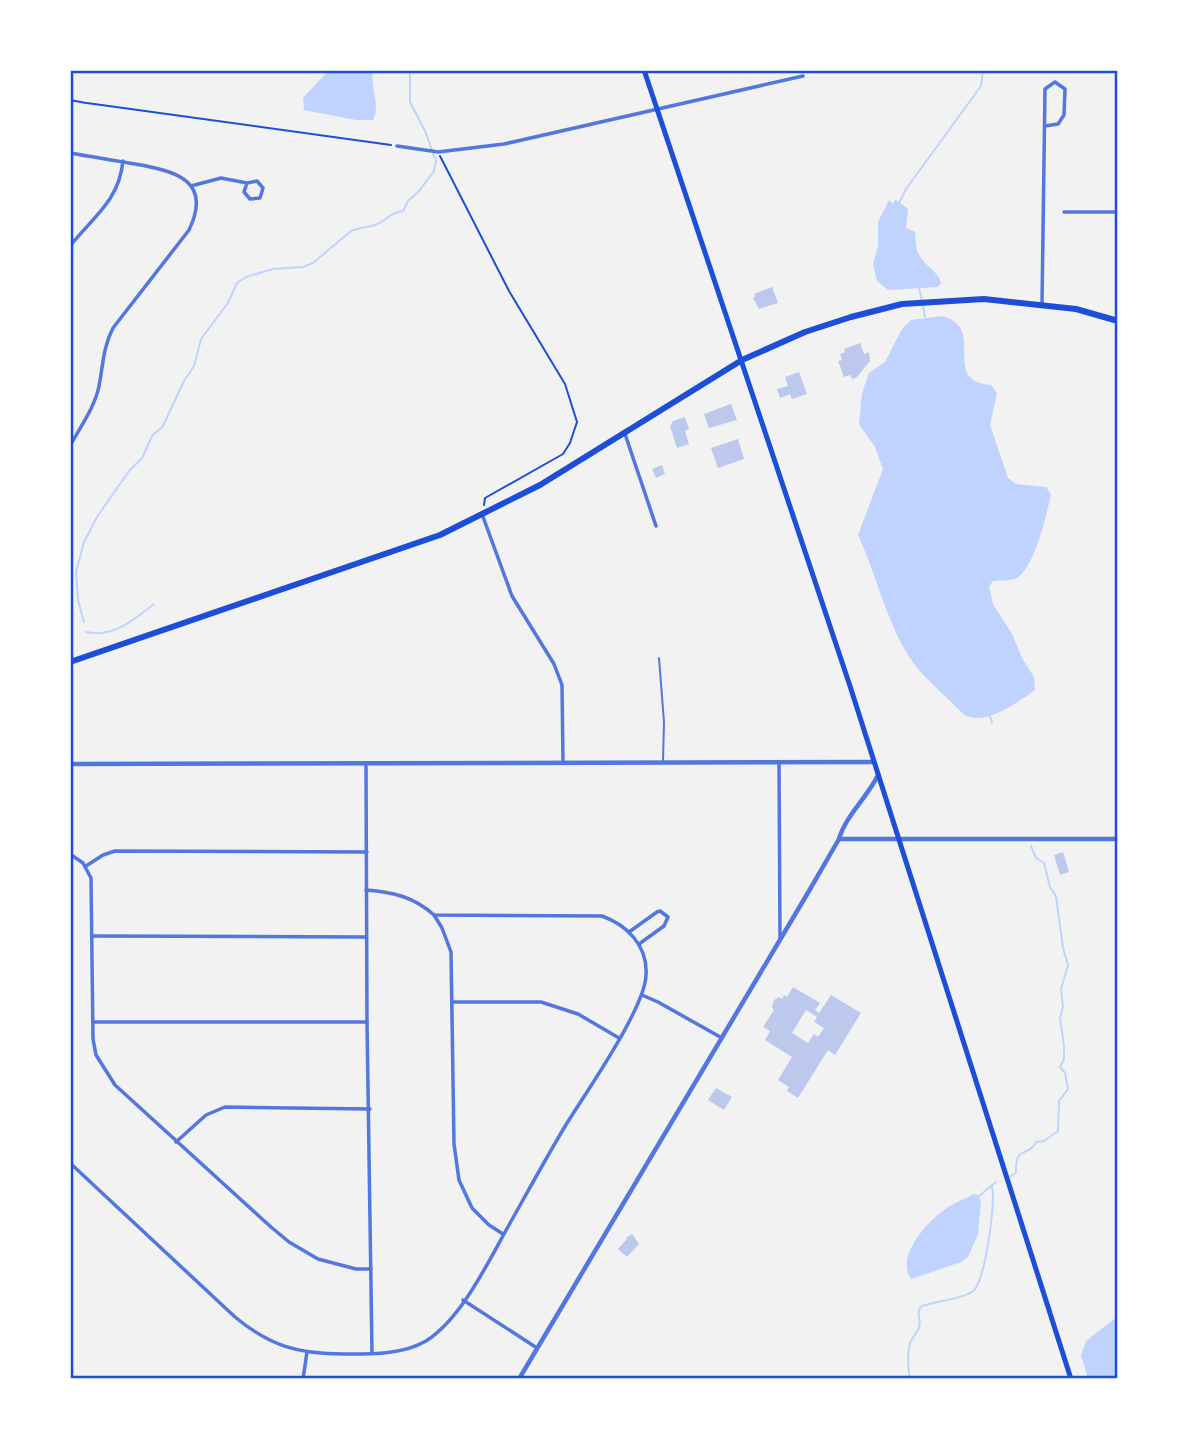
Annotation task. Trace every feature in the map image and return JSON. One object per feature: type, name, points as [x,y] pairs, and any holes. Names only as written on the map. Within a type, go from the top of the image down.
[{"type":"main road","points":[[644,70],[878,774],[1071,1379]]},
{"type":"main road","points":[[70,662],[440,535],[540,485],[742,360],[805,332],[851,317],[902,304],[984,299],[1076,309],[1118,321]]},
{"type":"street","points":[[397,146],[438,152],[504,144],[803,76]]},
{"type":"street","points":[[1042,304],[1045,89],[1055,82],[1065,89],[1064,115],[1058,124],[1045,126]]},
{"type":"street","points":[[70,153],[176,173],[191,186],[196,200],[196,214],[189,230],[113,328],[106,341],[99,388],[70,446]]},
{"type":"street","points":[[70,246],[114,194],[121,179],[123,162]]},
{"type":"street","points":[[191,186],[221,178],[247,183],[252,181],[261,184],[263,188],[260,198],[246,197],[244,192],[247,183]]},
{"type":"street","points":[[1064,212],[1118,212]]},
{"type":"street","points":[[625,434],[656,526]]},
{"type":"street","points":[[482,514],[512,596],[554,664],[562,685],[563,762]]},
{"type":"street","points":[[779,762],[780,940]]},
{"type":"street","points":[[70,764],[874,762]]},
{"type":"street","points":[[366,764],[372,1353]]},
{"type":"street","points":[[519,1379],[780,940],[842,830],[869,793],[878,774]]},
{"type":"street","points":[[839,839],[1118,839]]},
{"type":"street","points":[[85,866],[116,851],[367,852]]},
{"type":"street","points":[[70,854],[85,866],[91,878],[93,1022],[96,1055],[107,1075],[176,1142],[296,1247],[318,1259],[356,1269],[372,1269]]},
{"type":"street","points":[[366,890],[400,895],[418,903],[434,915],[442,928],[451,952],[454,1144],[459,1180],[472,1208],[503,1235]]},
{"type":"street","points":[[629,932],[657,912],[660,911],[668,917],[664,926],[639,944]]},
{"type":"street","points":[[70,1163],[250,1329],[274,1344],[307,1352],[372,1353],[410,1348],[424,1342],[439,1331],[477,1281],[619,1038],[642,995],[647,972],[639,944],[619,922],[602,916],[434,915]]},
{"type":"street","points":[[91,936],[366,937]]},
{"type":"street","points":[[642,995],[722,1038]]},
{"type":"street","points":[[452,1002],[541,1002],[578,1014],[619,1038]]},
{"type":"street","points":[[93,1022],[367,1022]]},
{"type":"street","points":[[176,1142],[206,1115],[225,1107],[370,1109]]},
{"type":"street","points":[[463,1300],[537,1348]]},
{"type":"street","points":[[303,1379],[307,1352]]},
{"type":"lane","points":[[659,658],[664,722],[663,762]]},
{"type":"path","points":[[70,100],[397,146]]},
{"type":"path","points":[[438,152],[509,291],[565,384],[577,422],[563,454],[485,498],[482,514]]},
{"type":"water","points":[[329,70],[373,70],[376,109],[373,120],[356,120],[304,110],[303,98]]},
{"type":"water","points":[[895,199],[908,209],[906,228],[915,232],[918,252],[939,279],[941,283],[938,287],[888,290],[877,281],[873,265],[878,246],[878,222],[889,200],[893,204]]},
{"type":"water","points":[[942,316],[955,322],[962,331],[968,374],[976,381],[991,385],[997,393],[990,425],[1008,478],[1016,484],[1046,487],[1051,494],[1039,541],[1022,574],[1015,579],[993,581],[989,586],[993,604],[1034,677],[1035,690],[1001,712],[981,718],[963,714],[913,663],[893,626],[858,535],[883,469],[875,447],[859,424],[862,394],[867,378],[869,373],[885,362],[902,329],[911,320]]},
{"type":"water","points":[[974,1194],[978,1195],[981,1201],[978,1234],[968,1257],[961,1262],[911,1279],[907,1271],[909,1252],[920,1234],[944,1210]]},
{"type":"water","points":[[1118,1316],[1118,1379],[1088,1379],[1081,1355],[1086,1341]]},
{"type":"building","points":[[772,287],[778,303],[759,309],[753,298],[754,294]]},
{"type":"building","points":[[860,343],[864,354],[869,352],[870,361],[856,378],[852,379],[850,375],[844,377],[838,361],[842,360],[840,354],[845,352],[844,349]]},
{"type":"building","points":[[799,372],[807,394],[792,399],[790,394],[780,398],[777,389],[788,386],[785,377]]},
{"type":"building","points":[[731,404],[737,420],[709,428],[704,414]]},
{"type":"building","points":[[685,417],[689,429],[685,431],[689,444],[677,448],[670,426],[673,421]]},
{"type":"building","points":[[738,439],[744,459],[718,468],[711,448]]},
{"type":"building","points":[[662,465],[665,474],[656,478],[652,469]]},
{"type":"building","points":[[1063,852],[1069,872],[1060,875],[1054,855]]},
{"type":"building","points":[[793,987],[820,1003],[815,1010],[819,1013],[831,995],[861,1013],[835,1055],[828,1050],[798,1098],[787,1091],[789,1087],[778,1080],[792,1057],[765,1040],[770,1031],[763,1027],[774,1010],[774,1000],[779,997],[782,999],[784,995],[787,997]],"holes":[[[806,1010],[817,1017],[814,1022],[824,1028],[818,1037],[814,1034],[808,1043],[792,1033]]]},
{"type":"building","points":[[716,1088],[732,1097],[724,1110],[708,1100]]},
{"type":"building","points":[[632,1234],[639,1244],[627,1257],[618,1249]]},
{"type":"waterway","points":[[84,622],[78,600],[76,572],[84,542],[97,517],[129,471],[142,458],[152,436],[163,426],[194,366],[201,339],[228,303],[237,283],[246,277],[273,269],[303,267],[313,263],[351,231],[375,225],[394,213],[403,211],[408,201],[434,171],[436,161],[410,102],[410,70]]},
{"type":"waterway","points":[[899,203],[906,189],[981,86],[983,70]]},
{"type":"waterway","points":[[919,288],[922,300]]},
{"type":"waterway","points":[[923,305],[925,317]]},
{"type":"waterway","points":[[86,632],[114,630],[154,604]]},
{"type":"waterway","points":[[990,716],[992,723]]},
{"type":"waterway","points":[[1011,1176],[1016,1173],[1017,1158],[1020,1155],[1036,1142],[1044,1141],[1058,1131],[1059,1101],[1068,1089],[1065,1073],[1060,1067],[1064,1059],[1060,1018],[1063,1007],[1061,989],[1068,965],[1056,896],[1050,887],[1044,863],[1036,858],[1031,846]]},
{"type":"waterway","points":[[978,1197],[996,1182]]},
{"type":"waterway","points":[[910,1379],[908,1350],[918,1331],[919,1309],[966,1295],[977,1286],[988,1242],[992,1187]]}]
